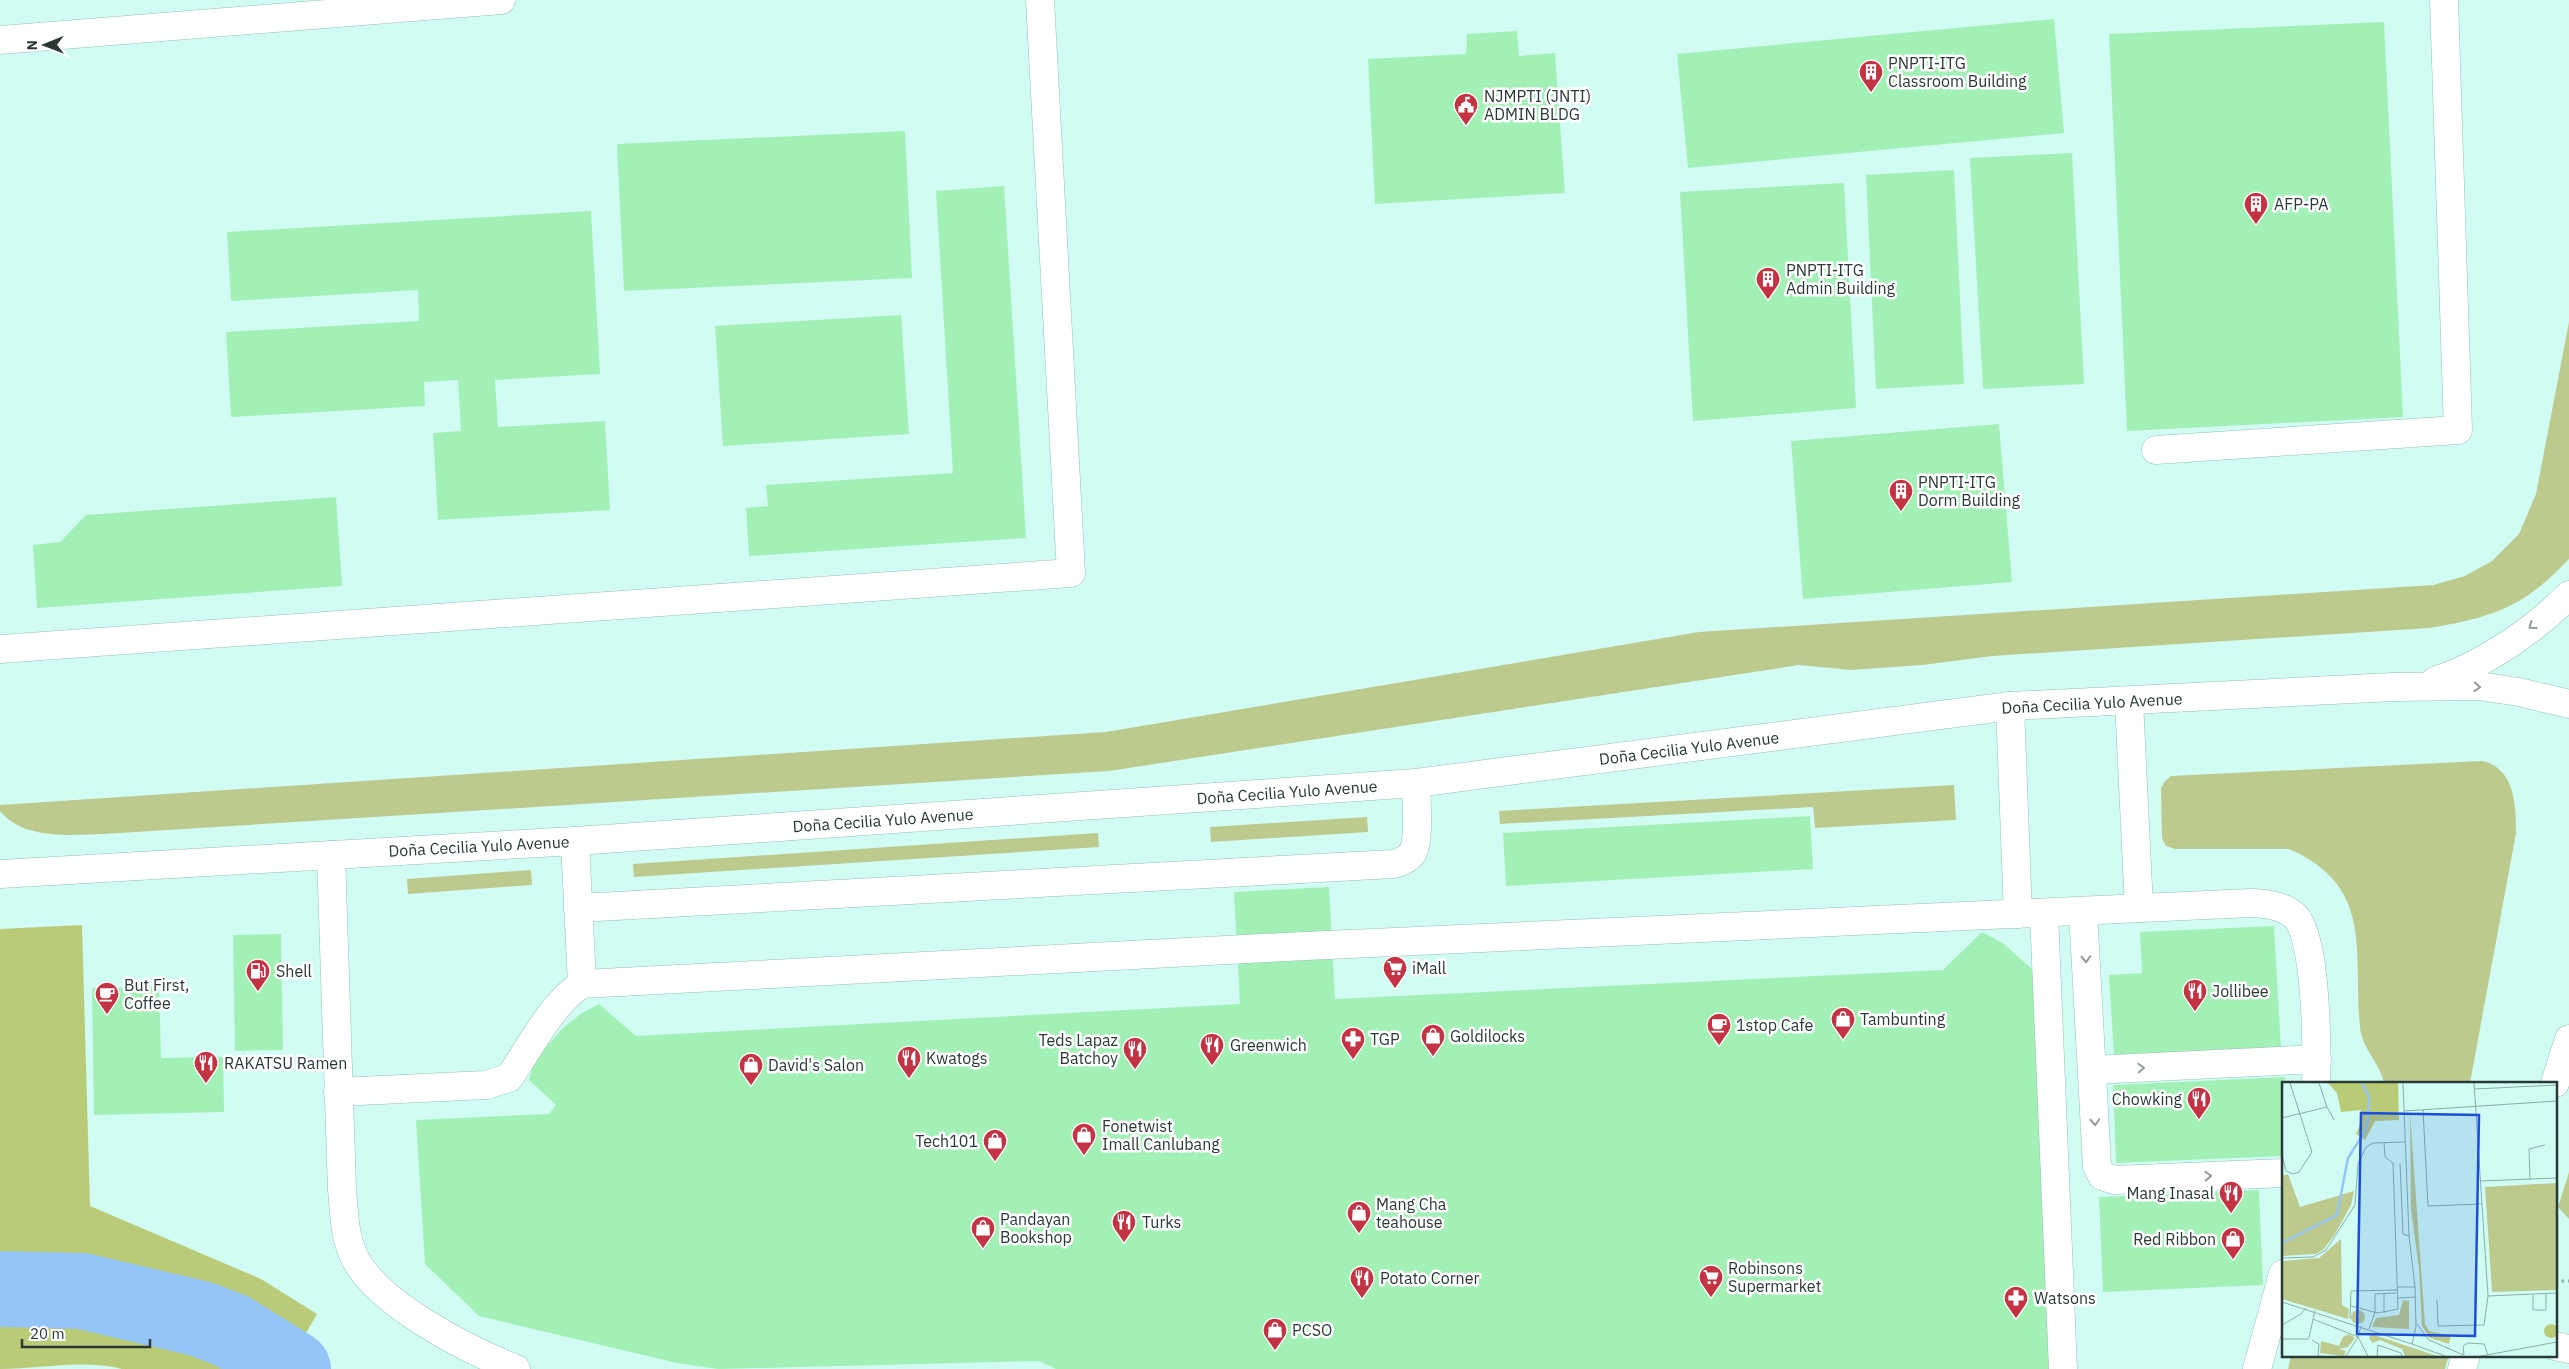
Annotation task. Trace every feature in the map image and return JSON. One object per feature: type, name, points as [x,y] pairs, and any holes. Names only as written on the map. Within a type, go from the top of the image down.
[{"type":"main road","points":[[0,40],[501,0]]},
{"type":"main road","points":[[0,649],[1071,573],[1040,0]]},
{"type":"main road","points":[[2156,450],[2458,430],[2444,0]]},
{"type":"main road","points":[[2394,687],[2428,683],[2474,664],[2555,609],[2569,595]]},
{"type":"main road","name":"Doña Cecilia Yulo Avenue","points":[[0,874],[575,841],[1416,783],[2010,706],[2394,687],[2479,686],[2519,692],[2569,704]]},
{"type":"main road","points":[[2129,701],[2139,908]]},
{"type":"main road","points":[[2010,706],[2031,913],[2063,1369]]},
{"type":"main road","points":[[578,908],[1393,864],[1404,861],[1413,852],[1416,840],[1416,783]]},
{"type":"main road","points":[[575,841],[582,984]]},
{"type":"main road","points":[[331,855],[338,1092],[346,1224],[352,1253],[365,1274],[392,1299],[442,1334],[493,1360],[516,1369]]},
{"type":"main road","points":[[338,1092],[486,1085],[510,1078],[560,1005],[571,991],[582,984],[1284,947],[2251,903],[2271,905],[2295,917],[2308,943],[2317,1071],[2092,1070]]},
{"type":"main road","points":[[2083,911],[2097,1166],[2102,1176],[2114,1180],[2282,1173]]},
{"type":"main road","points":[[2555,1082],[2569,1039]]},
{"type":"main road","points":[[2258,1369],[2282,1278]]},
{"type":"main road","points":[[2556,1346],[2569,1349]]},
{"type":"main road","points":[[2462,1369],[2466,1356]]},
{"type":"path","points":[[2556,1281],[2569,1281]]},
{"type":"green space","points":[[2569,322],[2569,559],[2537,589],[2506,608],[2452,624],[2429,628],[1992,656],[1922,665],[1851,670],[1799,665],[1109,771],[90,834],[62,835],[34,831],[21,827],[0,811],[0,805],[1106,732],[1699,632],[2433,585],[2465,576],[2492,561],[2519,534],[2536,494]]},
{"type":"green space","points":[[2479,761],[2489,763],[2505,775],[2515,804],[2516,833],[2470,1082],[2384,1082],[2361,1035],[2354,924],[2347,902],[2335,882],[2316,864],[2289,849],[2175,849],[2166,846],[2162,838],[2161,788],[2171,776]]},
{"type":"green space","points":[[1954,785],[1956,820],[1815,828],[1813,807],[1500,824],[1499,811]]},
{"type":"green space","points":[[1367,817],[1368,832],[1211,842],[1210,827]]},
{"type":"green space","points":[[1098,833],[1099,847],[634,877],[633,864]]},
{"type":"green space","points":[[531,870],[532,885],[408,894],[407,879]]},
{"type":"green space","points":[[82,925],[90,1206],[261,1279],[317,1314],[285,1369],[122,1369],[107,1366],[77,1365],[0,1369],[0,929]]},
{"type":"green space","points":[[2569,1172],[2569,1219],[2558,1207]]},
{"type":"green space","points":[[2291,1356],[2449,1356],[2445,1369],[2288,1369]]},
{"type":"building","name":"PNPTI-ITG Classroom Building","points":[[2054,19],[2064,133],[1688,168],[1677,54]]},
{"type":"building","name":"AFP-PA","points":[[2384,22],[2403,417],[2127,431],[2109,34]]},
{"type":"building","name":"NJMPTI (JNTI) ADMIN BLDG","points":[[1517,31],[1519,56],[1555,53],[1565,193],[1375,204],[1368,59],[1466,54],[1467,34]]},
{"type":"building","points":[[905,131],[912,278],[624,291],[617,144]]},
{"type":"building","points":[[2072,153],[2084,384],[1983,389],[1970,158]]},
{"type":"building","points":[[1954,170],[1964,384],[1876,389],[1866,175]]},
{"type":"building","name":"PNPTI-ITG Admin Building","points":[[1844,183],[1856,408],[1693,421],[1680,192]]},
{"type":"building","points":[[1004,186],[1026,538],[749,556],[746,508],[768,506],[766,485],[953,473],[936,191]]},
{"type":"building","points":[[591,211],[600,374],[495,380],[498,427],[605,421],[610,510],[438,520],[433,433],[461,431],[458,380],[424,382],[425,406],[231,417],[226,332],[419,321],[418,290],[231,301],[227,232]]},
{"type":"building","points":[[901,315],[909,434],[723,446],[715,326]]},
{"type":"building","name":"PNPTI-ITG Dorm Building","points":[[1999,424],[2012,582],[1803,599],[1791,441]]},
{"type":"building","points":[[336,497],[342,586],[37,608],[33,545],[60,542],[86,515]]},
{"type":"building","points":[[1810,816],[1813,869],[1506,886],[1503,833]]},
{"type":"building","points":[[1329,887],[1335,999],[1943,970],[1982,932],[2004,944],[2034,971],[2062,1010],[2034,1039],[2042,1053],[2054,1369],[1056,1369],[1039,1361],[718,1369],[677,1363],[479,1316],[425,1264],[416,1120],[549,1114],[556,1105],[529,1080],[533,1066],[546,1047],[564,1027],[582,1013],[599,1004],[636,1036],[1240,1004],[1234,892]]},
{"type":"building","name":"Jollibee","points":[[2274,926],[2281,1049],[2114,1057],[2109,975],[2142,973],[2140,932]]},
{"type":"building","name":"Shell","points":[[281,934],[283,1050],[235,1051],[233,935]]},
{"type":"building","points":[[159,987],[161,1058],[223,1057],[224,1112],[94,1115],[92,988]]},
{"type":"building","name":"Chowking","points":[[2285,1077],[2285,1082],[2282,1082],[2282,1156],[2116,1163],[2113,1085]]},
{"type":"building","points":[[2259,1190],[2263,1285],[2103,1292],[2099,1197]]},
{"type":"waterway","points":[[0,1289],[82,1291],[201,1319],[232,1331],[293,1369]]},
{"type":"place","name":"PNPTI-ITG Classroom Building","points":[[1871,93]]},
{"type":"place","name":"NJMPTI (JNTI) ADMIN BLDG","points":[[1466,126]]},
{"type":"place","name":"AFP-PA","points":[[2256,225]]},
{"type":"place","name":"PNPTI-ITG Admin Building","points":[[1768,300]]},
{"type":"place","name":"PNPTI-ITG Dorm Building","points":[[1901,512]]},
{"type":"place","name":"iMall","points":[[1395,989]]},
{"type":"place","name":"Shell","points":[[258,992]]},
{"type":"place","name":"Jollibee","points":[[2195,1012]]},
{"type":"place","name":"But First, Coffee","points":[[107,1015]]},
{"type":"place","name":"Tambunting","points":[[1843,1040]]},
{"type":"place","name":"1stop Cafe","points":[[1719,1046]]},
{"type":"place","name":"Goldilocks","points":[[1433,1057]]},
{"type":"place","name":"TGP","points":[[1353,1060]]},
{"type":"place","name":"Greenwich","points":[[1212,1066]]},
{"type":"place","name":"Teds Lapaz Batchoy","points":[[1135,1070]]},
{"type":"place","name":"Kwatogs","points":[[909,1079]]},
{"type":"place","name":"RAKATSU Ramen","points":[[206,1084]]},
{"type":"place","name":"David's Salon","points":[[751,1086]]},
{"type":"place","name":"Chowking","points":[[2199,1120]]},
{"type":"place","name":"Fonetwist Imall Canlubang","points":[[1084,1156]]},
{"type":"place","name":"Tech101","points":[[995,1162]]},
{"type":"place","name":"Mang Inasal","points":[[2231,1214]]},
{"type":"place","name":"Mang Cha teahouse","points":[[1359,1234]]},
{"type":"place","name":"Turks","points":[[1124,1243]]},
{"type":"place","name":"Pandayan Bookshop","points":[[983,1249]]},
{"type":"place","name":"Red Ribbon","points":[[2233,1260]]},
{"type":"place","name":"Robinsons Supermarket","points":[[1711,1298]]},
{"type":"place","name":"Potato Corner","points":[[1362,1299]]},
{"type":"place","name":"Watsons","points":[[2016,1319]]},
{"type":"place","name":"PCSO","points":[[1275,1351]]}]
